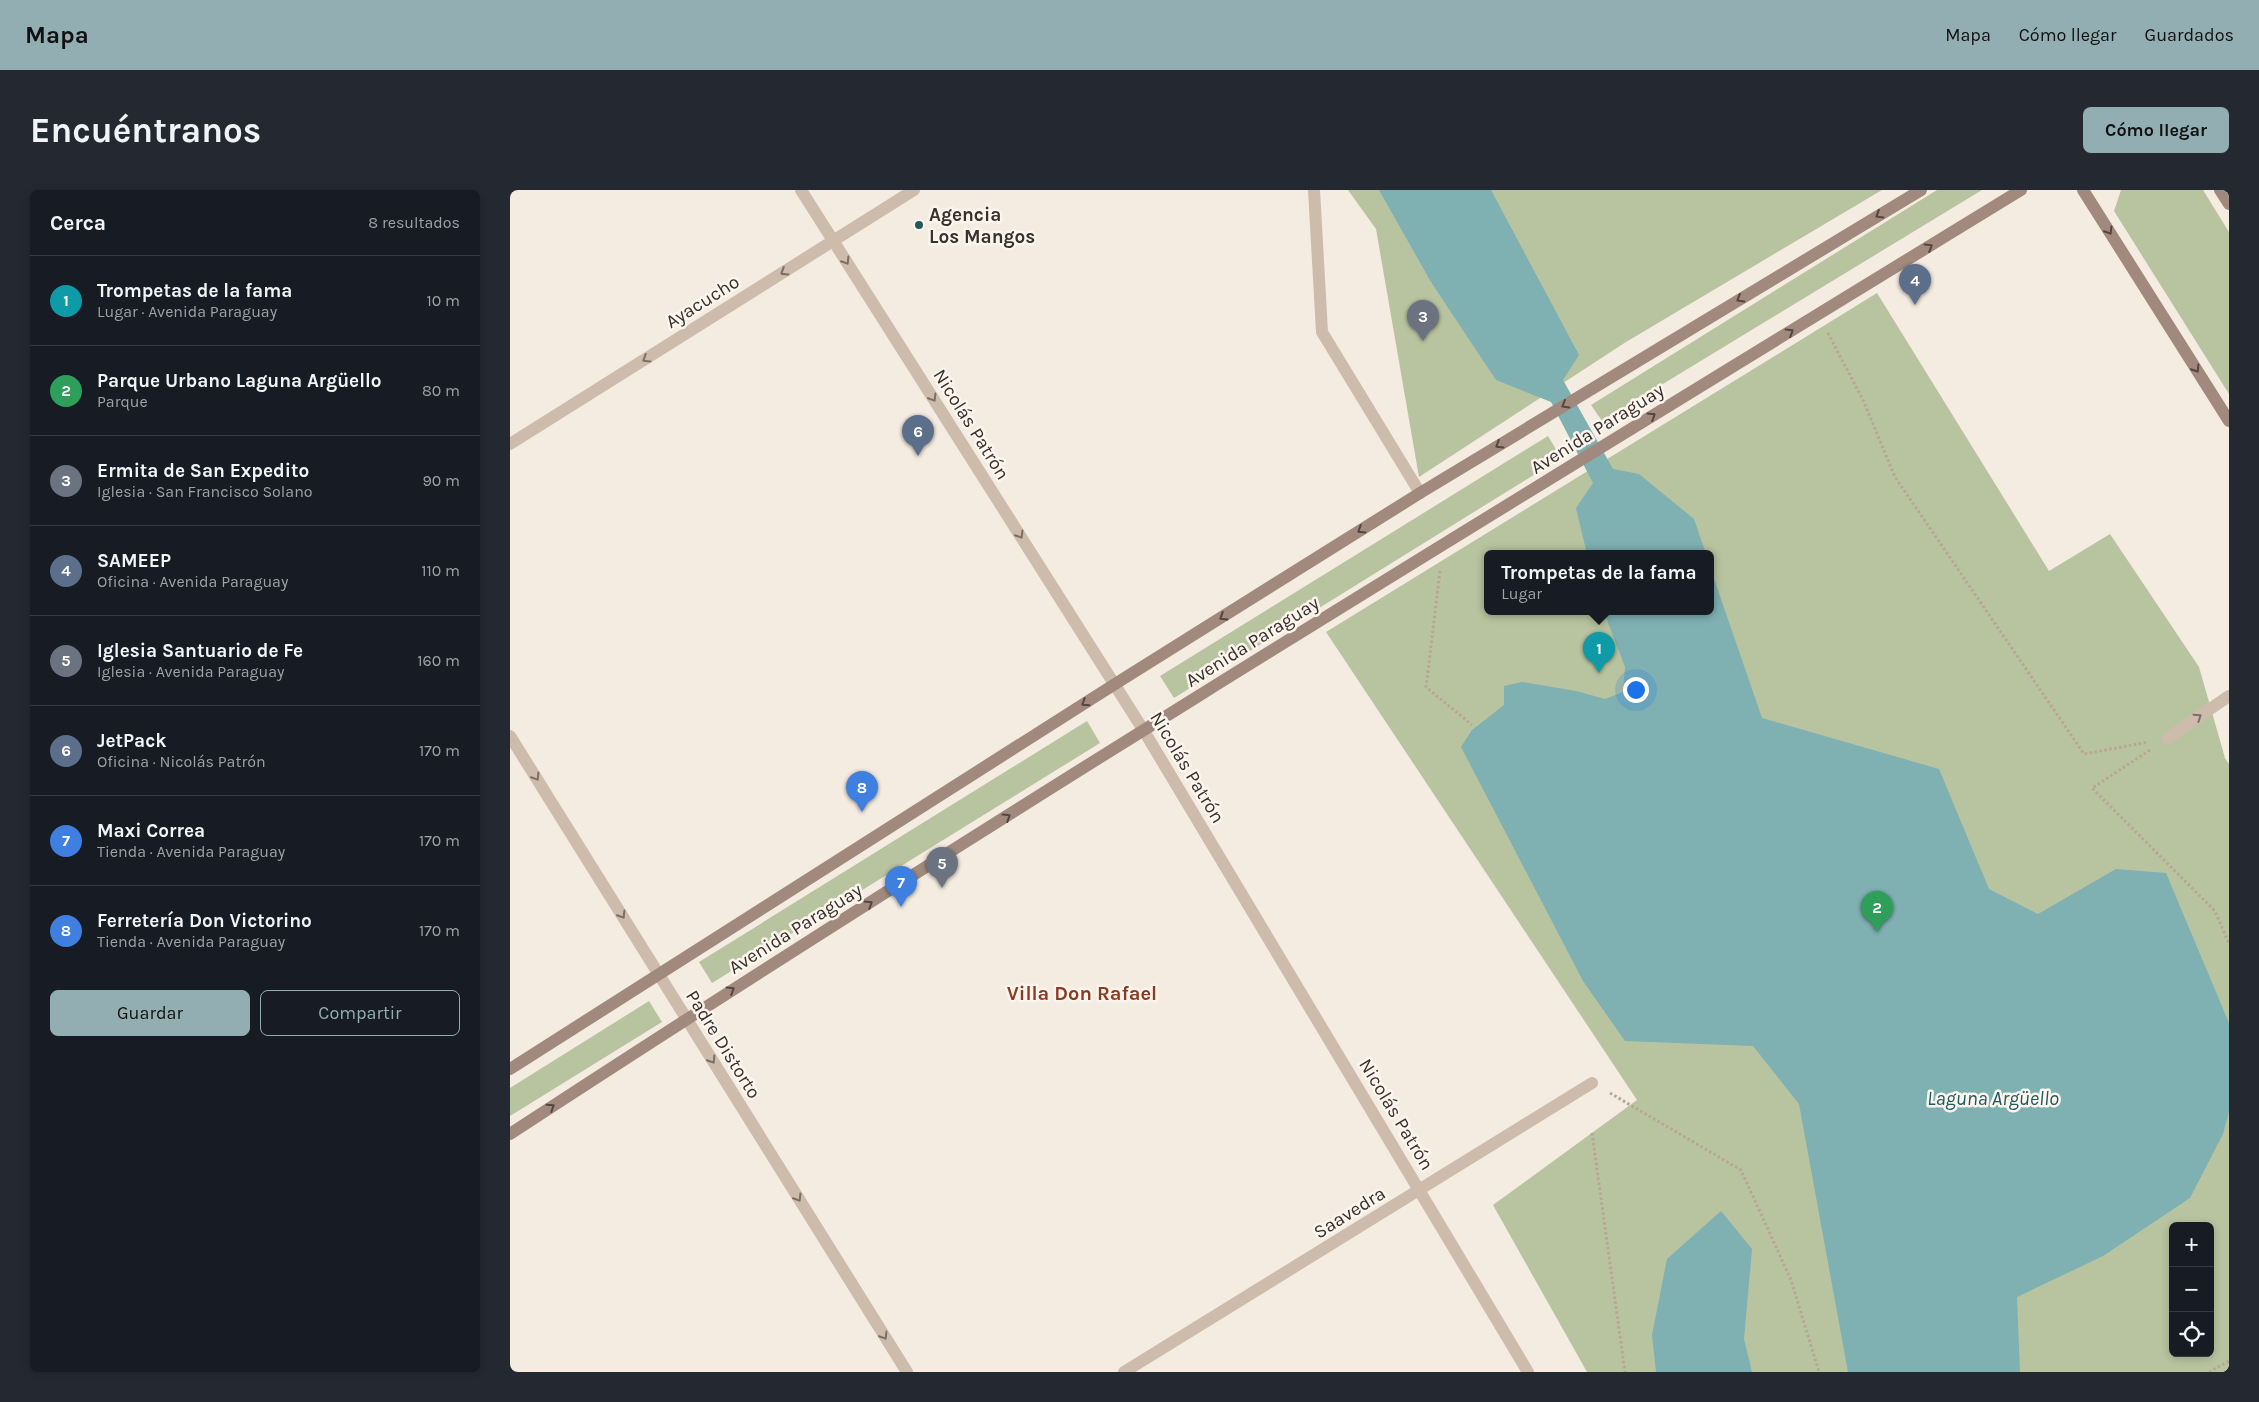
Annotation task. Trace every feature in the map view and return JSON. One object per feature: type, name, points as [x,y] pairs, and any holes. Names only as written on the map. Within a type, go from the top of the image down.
[{"type":"main road","name":"Avenida Paraguay","points":[[510,1069],[659,976],[1115,684],[1420,493],[1921,190]]},
{"type":"main road","name":"Avenida Paraguay","points":[[510,1134],[686,1019],[1144,731],[1572,465],[2021,190]]},
{"type":"main road","points":[[2083,190],[2229,421]]},
{"type":"main road","points":[[2220,190],[2229,204]]},
{"type":"street","name":"Nicolás Patrón","points":[[801,190],[1144,731],[1528,1372]]},
{"type":"street","name":"Ayacucho","points":[[510,444],[914,190]]},
{"type":"street","points":[[1314,190],[1322,332],[1420,493]]},
{"type":"street","points":[[2168,738],[2229,696]]},
{"type":"street","name":"Padre Distorto","points":[[510,736],[907,1372]]},
{"type":"street","name":"Saavedra","points":[[1124,1372],[1592,1083]]},
{"type":"path","points":[[1824,325],[1863,400],[1895,477],[2084,754],[2168,738]]},
{"type":"path","points":[[1440,570],[1426,687],[1472,725]]},
{"type":"path","points":[[2168,738],[2092,788],[2216,911],[2229,944]]},
{"type":"path","points":[[1592,1083],[1741,1170],[1792,1280],[1819,1372]]},
{"type":"path","points":[[1592,1133],[1625,1372]]},
{"type":"path","points":[[2209,1372],[2229,1361]]},
{"type":"green space","points":[[1348,190],[1882,190],[1626,342],[1419,477],[1376,229]]},
{"type":"green space","points":[[1937,190],[1982,190],[1602,421],[1591,405]]},
{"type":"green space","points":[[2121,190],[2203,190],[2229,232],[2229,394],[2114,211]]},
{"type":"green space","points":[[1877,293],[2049,571],[2110,534],[2199,667],[2225,758],[2229,764],[2229,1372],[1587,1372],[1493,1205],[1637,1100],[1326,632]]},
{"type":"green space","points":[[1548,436],[1561,458],[1174,698],[1160,676]]},
{"type":"green space","points":[[1087,721],[1100,743],[712,983],[699,962]]},
{"type":"green space","points":[[649,1001],[662,1022],[510,1116],[510,1088]]},
{"type":"water","points":[[1379,190],[1491,190],[1579,355],[1563,380],[1613,469],[1639,474],[1694,519],[1705,550],[1586,550],[1576,508],[1593,483],[1551,402],[1496,380],[1431,282]]},
{"type":"water","name":"Laguna Argüello","points":[[1714,579],[1762,718],[1939,769],[1989,889],[2038,914],[2116,869],[2166,873],[2229,1023],[2229,1112],[2223,1134],[2190,1198],[2103,1256],[2017,1297],[2020,1372],[1848,1372],[1799,1104],[1753,1046],[1625,1041],[1583,981],[1461,747],[1472,730],[1504,705],[1504,686],[1522,682],[1576,691],[1605,699],[1623,692],[1625,667],[1605,615],[1714,615]]},
{"type":"water","points":[[1721,1211],[1752,1249],[1744,1339],[1752,1372],[1656,1372],[1652,1335],[1667,1259]]},
{"type":"place","name":"Agencia Los Mangos","points":[[919,225]]},
{"type":"place","name":"SAMEEP","points":[[1915,305]]},
{"type":"place","name":"Ermita de San Expedito","points":[[1423,341]]},
{"type":"place","name":"JetPack","points":[[918,456]]},
{"type":"place","name":"Trompetas de la fama","points":[[1599,673]]},
{"type":"place","name":"Ferretería Don Victorino","points":[[862,812]]},
{"type":"place","name":"Iglesia Santuario de Fe","points":[[942,888]]},
{"type":"place","name":"Maxi Correa","points":[[901,907]]},
{"type":"place","name":"Parque Urbano Laguna Argüello","points":[[1877,932]]},
{"type":"district","name":"Villa Don Rafael","points":[[1082,993]]}]
